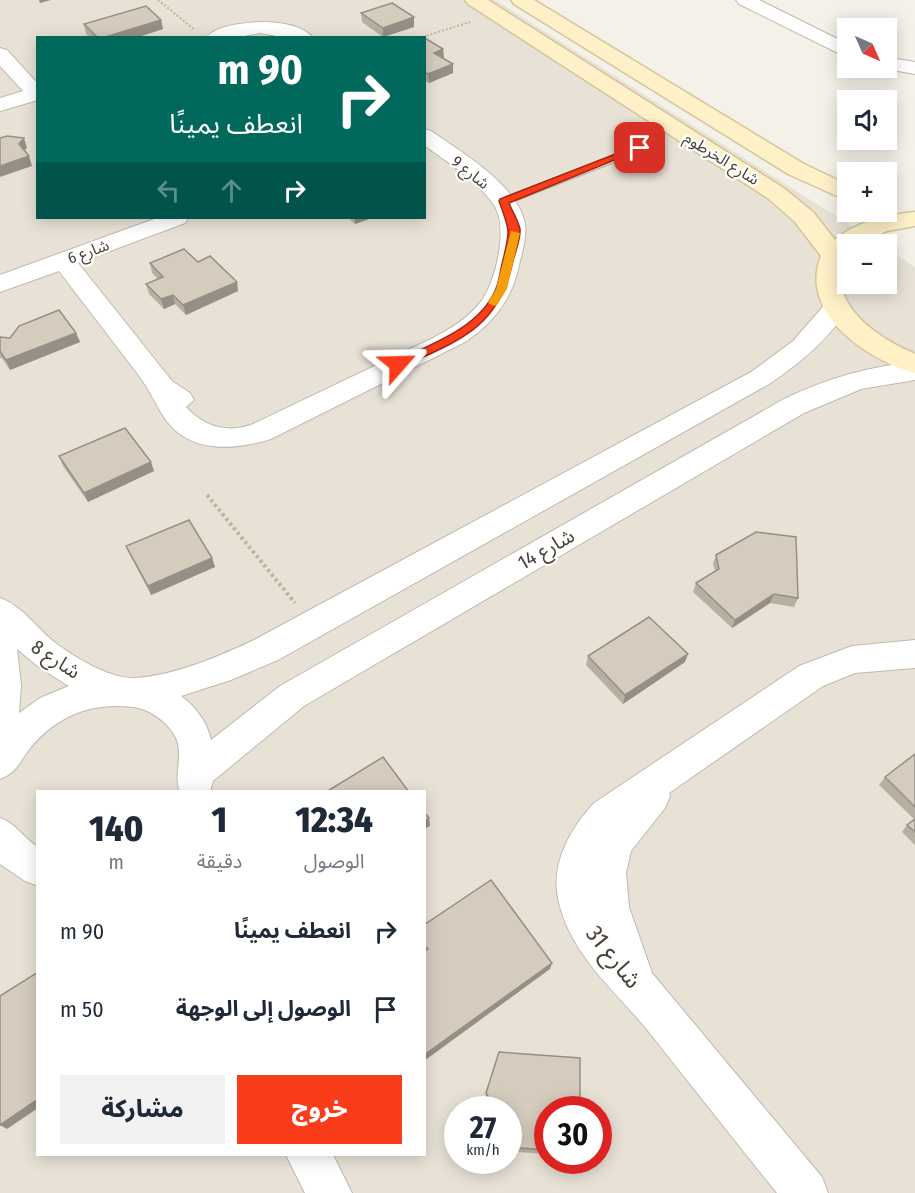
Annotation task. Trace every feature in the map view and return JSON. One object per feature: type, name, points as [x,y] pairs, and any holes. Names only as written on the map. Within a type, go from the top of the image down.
[{"type":"main road","name":"شارع الخرطوم","points":[[475,0],[777,194],[804,217],[834,255]]},
{"type":"main road","name":"شارع الخرطوم","points":[[521,0],[796,170],[837,189]]},
{"type":"main road","points":[[897,211],[915,217]]},
{"type":"main road","points":[[915,217],[861,231],[845,242],[834,255],[828,271],[829,288],[837,307],[851,326],[873,343],[915,364]]},
{"type":"street","points":[[758,2],[837,46]]},
{"type":"street","points":[[221,36],[242,29],[264,27],[286,30],[300,36]]},
{"type":"street","points":[[243,36],[261,34],[272,36]]},
{"type":"street","points":[[0,54],[36,92]]},
{"type":"street","points":[[897,65],[915,68]]},
{"type":"street","points":[[0,105],[36,93]]},
{"type":"street","name":"شارع 9","points":[[63,260],[164,387],[167,399],[179,418],[188,426],[216,438],[251,436],[458,335],[485,313],[501,289],[515,230],[504,201],[487,184],[426,137]]},
{"type":"street","name":"شارع 6","points":[[0,284],[174,219]]},
{"type":"street","points":[[0,763],[15,739],[37,718],[64,702],[93,692],[164,687],[217,673],[266,650],[760,378],[801,350],[827,322],[837,307]]},
{"type":"street","name":"شارع 14","points":[[196,782],[292,696],[794,406],[837,386],[862,378],[915,371]]},
{"type":"street","name":"شارع 8","points":[[0,611],[24,638],[58,664],[99,684],[160,699],[178,711],[191,728],[199,748],[196,782]]},
{"type":"street","name":"شارع 8","points":[[0,643],[4,686],[0,747]]},
{"type":"street","name":"شارع 31","points":[[806,1193],[651,1002],[620,941],[607,890],[610,856],[618,840],[670,774],[811,676],[852,660],[875,656],[915,654]]},
{"type":"street","points":[[0,835],[15,854],[36,867]]},
{"type":"street","points":[[0,875],[36,868]]},
{"type":"street","points":[[309,1156],[330,1193]]},
{"type":"lane","points":[[504,201],[640,148]]},
{"type":"path","points":[[158,0],[194,30]]},
{"type":"path","points":[[425,36],[496,14]]},
{"type":"path","points":[[207,495],[313,624]]},
{"type":"shaded area","points":[[0,0],[495,0],[837,217],[837,222],[845,222],[864,234],[837,234],[837,294],[897,294],[897,255],[915,267],[915,1193],[0,1193]]},
{"type":"building","points":[[392,3],[414,17],[383,28],[361,13]]},
{"type":"building","points":[[146,6],[161,20],[109,36],[96,36],[84,24]]},
{"type":"building","points":[[426,39],[443,49],[434,53],[453,64],[426,73]]},
{"type":"building","points":[[7,136],[24,138],[19,144],[29,156],[0,166],[0,138]]},
{"type":"building","points":[[184,249],[198,262],[210,256],[237,282],[183,305],[173,295],[161,299],[146,284],[163,277],[150,263]]},
{"type":"building","points":[[59,310],[76,333],[6,360],[0,351],[0,337],[10,338],[19,326]]},
{"type":"building","points":[[125,428],[151,462],[84,493],[59,456]]},
{"type":"building","points":[[189,520],[212,558],[148,586],[126,546]]},
{"type":"building","points":[[756,532],[796,537],[798,598],[774,594],[735,620],[696,583],[719,569],[716,555]]},
{"type":"building","points":[[649,617],[688,654],[625,695],[588,656]]},
{"type":"building","points":[[915,754],[915,807],[885,777]]},
{"type":"building","points":[[383,757],[408,790],[329,790]]},
{"type":"building","points":[[915,819],[915,832],[907,825]]},
{"type":"building","points":[[491,880],[552,963],[426,1054],[426,950],[428,949],[426,947],[426,924]]},
{"type":"building","points":[[36,973],[36,1100],[0,1125],[0,996]]},
{"type":"building","points":[[499,1052],[580,1058],[580,1096],[534,1096],[534,1149],[522,1148],[522,1096],[488,1096],[486,1093]]},
{"type":"slow traffic","points":[[494,303],[505,277],[515,233]]},
{"type":"route","points":[[398,364],[458,335],[474,324],[495,302],[505,277],[515,230],[513,219],[504,201],[640,148]]}]
